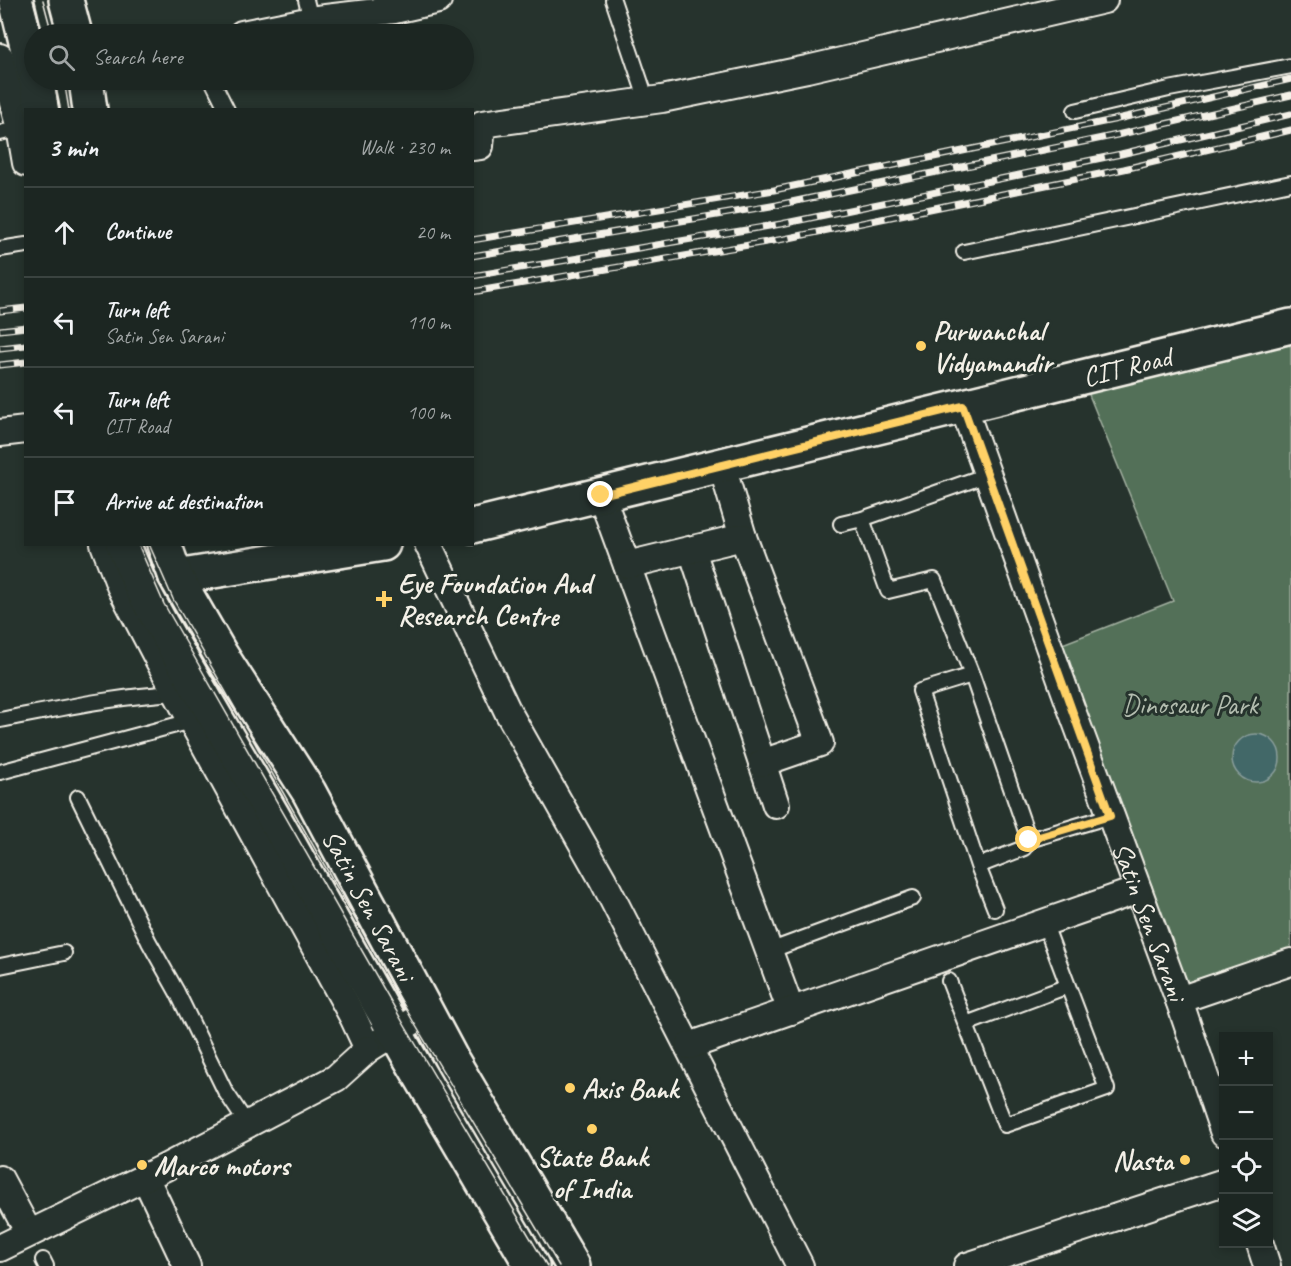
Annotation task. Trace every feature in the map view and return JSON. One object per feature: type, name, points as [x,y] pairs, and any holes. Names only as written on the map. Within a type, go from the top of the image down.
[{"type":"main road","points":[[16,0],[24,33]]},
{"type":"main road","points":[[66,0],[72,24]]},
{"type":"main road","points":[[26,108],[33,90]]},
{"type":"main road","points":[[87,90],[90,108]]},
{"type":"main road","name":"CIT Road","points":[[474,526],[1291,326]]},
{"type":"main road","name":"Satin Sen Sarani","points":[[124,546],[141,587],[161,624],[532,1266]]},
{"type":"main road","name":"Satin Sen Sarani","points":[[165,546],[176,578],[221,655],[309,792],[426,1013],[573,1266]]},
{"type":"main road","points":[[176,578],[346,547]]},
{"type":"street","points":[[270,24],[309,10],[394,10],[438,0]]},
{"type":"street","points":[[474,147],[480,146],[482,123],[647,101],[807,69],[1104,0]]},
{"type":"street","points":[[0,57],[21,124],[24,147]]},
{"type":"street","name":"Satin Sen Sarani","points":[[963,406],[1110,816],[1179,1000],[1219,1118]]},
{"type":"street","points":[[0,433],[24,430]]},
{"type":"street","points":[[722,466],[743,537],[820,743],[762,763]]},
{"type":"street","points":[[601,495],[791,1011]]},
{"type":"street","points":[[627,565],[743,537]]},
{"type":"street","points":[[105,546],[120,586],[353,1017],[368,1049]]},
{"type":"street","points":[[429,546],[508,712],[603,880],[800,1266]]},
{"type":"street","points":[[692,550],[776,805]]},
{"type":"street","points":[[689,1046],[1138,890]]},
{"type":"street","points":[[1179,1000],[1291,962]]},
{"type":"street","points":[[0,1248],[145,1177],[336,1077],[368,1049],[426,1013]]},
{"type":"street","points":[[145,1177],[187,1266]]},
{"type":"street","points":[[0,1179],[29,1233]]},
{"type":"street","points":[[967,1266],[1219,1184]]},
{"type":"street","points":[[1261,1248],[1267,1266]]},
{"type":"lane","points":[[614,0],[647,101]]},
{"type":"lane","points":[[1075,111],[1170,89],[1291,66]]},
{"type":"lane","points":[[217,90],[226,108]]},
{"type":"lane","points":[[964,252],[1291,183]]},
{"type":"lane","points":[[0,249],[24,244]]},
{"type":"lane","points":[[841,524],[862,519],[987,475]]},
{"type":"lane","points":[[862,519],[888,591],[934,580],[972,675],[1029,840]]},
{"type":"lane","points":[[972,675],[920,691],[978,866],[995,909]]},
{"type":"lane","points":[[0,720],[145,694],[176,693]]},
{"type":"lane","points":[[0,772],[191,720]]},
{"type":"lane","points":[[78,797],[225,1091],[247,1124]]},
{"type":"lane","points":[[978,866],[1024,848],[1029,840],[1110,816]]},
{"type":"lane","points":[[769,951],[913,898]]},
{"type":"lane","points":[[949,981],[1005,1125],[1107,1089],[1044,922]]},
{"type":"lane","points":[[0,966],[64,953]]},
{"type":"lane","points":[[966,1024],[1068,986]]},
{"type":"green space","name":"Dinosaur Park","points":[[1287,336],[1291,348],[1291,950],[1186,987],[1060,645],[1173,601],[1085,385]]},
{"type":"water","points":[[1251,734],[1261,734],[1273,741],[1280,753],[1280,763],[1273,775],[1261,782],[1251,782],[1236,771],[1232,763],[1232,753],[1243,738]]},
{"type":"tram line","points":[[33,0],[39,24]]},
{"type":"tram line","points":[[43,0],[49,24]]},
{"type":"tram line","points":[[56,90],[59,108]]},
{"type":"tram line","points":[[66,90],[69,108]]},
{"type":"tram line","points":[[139,546],[164,604],[405,1026],[547,1266]]},
{"type":"tram line","points":[[150,546],[173,599],[413,1021],[559,1266]]},
{"type":"railway","points":[[474,240],[774,190],[1113,120],[1291,79]]},
{"type":"railway","points":[[474,256],[777,205],[1117,135],[1291,95]]},
{"type":"railway","points":[[474,276],[781,224],[1121,154],[1291,114]]},
{"type":"railway","points":[[474,292],[784,239],[1124,169],[1291,130]]},
{"type":"railway","points":[[0,311],[24,308]]},
{"type":"railway","points":[[0,330],[24,327]]},
{"type":"railway","points":[[0,348],[24,345]]},
{"type":"railway","points":[[0,365],[24,362]]},
{"type":"place","name":"Purwanchal Vidyamandir","points":[[921,346]]},
{"type":"place","name":"Eye Foundation And Research Centre","points":[[384,599]]},
{"type":"place","name":"Axis Bank","points":[[570,1088]]},
{"type":"place","name":"State Bank of India","points":[[592,1129]]},
{"type":"place","name":"Nasta","points":[[1185,1160]]},
{"type":"place","name":"Marco motors","points":[[142,1165]]},
{"type":"route","points":[[601,495],[963,406],[1110,816],[1029,840]]}]
